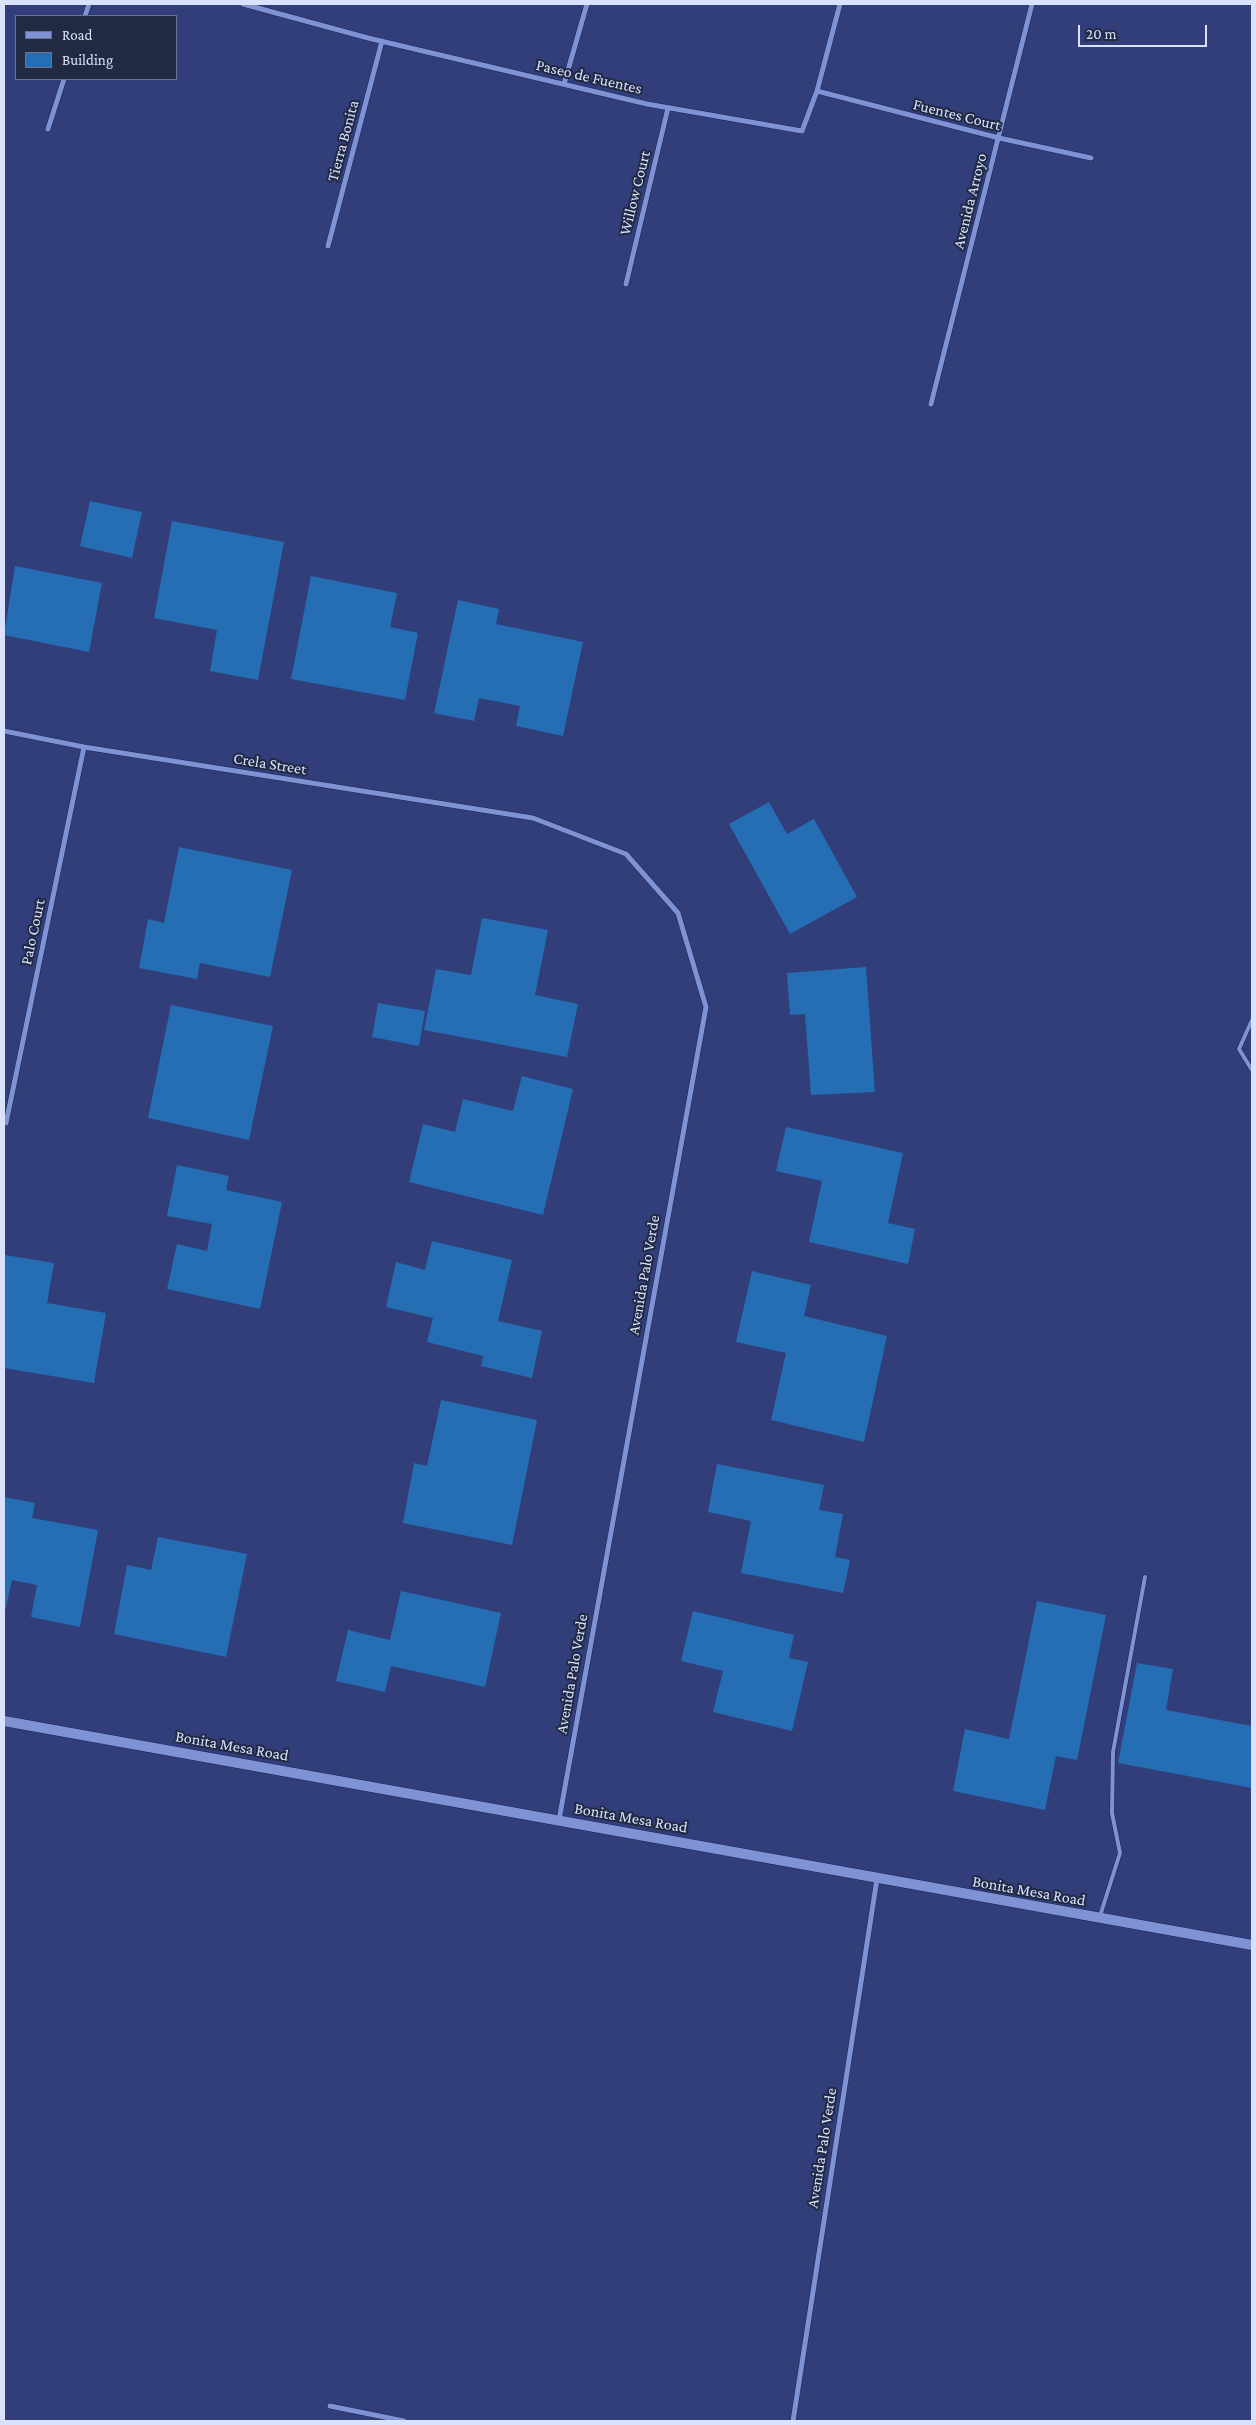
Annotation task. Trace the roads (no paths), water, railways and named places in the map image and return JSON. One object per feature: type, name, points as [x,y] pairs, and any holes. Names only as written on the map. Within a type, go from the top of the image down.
[{"type":"street","name":"Paseo de Fuentes","points":[[243,4],[382,41],[668,108],[802,131],[818,91],[840,4]]},
{"type":"street","points":[[271,11],[273,4]]},
{"type":"street","points":[[564,84],[587,4]]},
{"type":"street","name":"Avenida Arroyo","points":[[931,404],[1032,4]]},
{"type":"street","name":"Tierra Bonita","points":[[328,246],[382,41]]},
{"type":"street","points":[[48,129],[64,80]]},
{"type":"street","name":"Fuentes Court","points":[[818,91],[999,138],[1092,158]]},
{"type":"street","name":"Willow Court","points":[[626,284],[668,108]]},
{"type":"street","name":"Crela Street","points":[[4,731],[84,747],[533,818]]},
{"type":"street","name":"Palo Court","points":[[6,1123],[84,747]]},
{"type":"street","name":"Avenida Palo Verde","points":[[533,818],[626,854],[678,912],[706,1007],[559,1820]]},
{"type":"street","name":"Bonita Mesa Road","points":[[4,1721],[1252,1945]]},
{"type":"street","name":"Avenida Palo Verde","points":[[793,2421],[876,1879]]},
{"type":"street","points":[[330,2406],[404,2421]]},
{"type":"lane","points":[[1252,1020],[1239,1049],[1252,1070]]},
{"type":"lane","points":[[1099,1918],[1120,1853],[1112,1813],[1113,1752],[1145,1577]]}]
